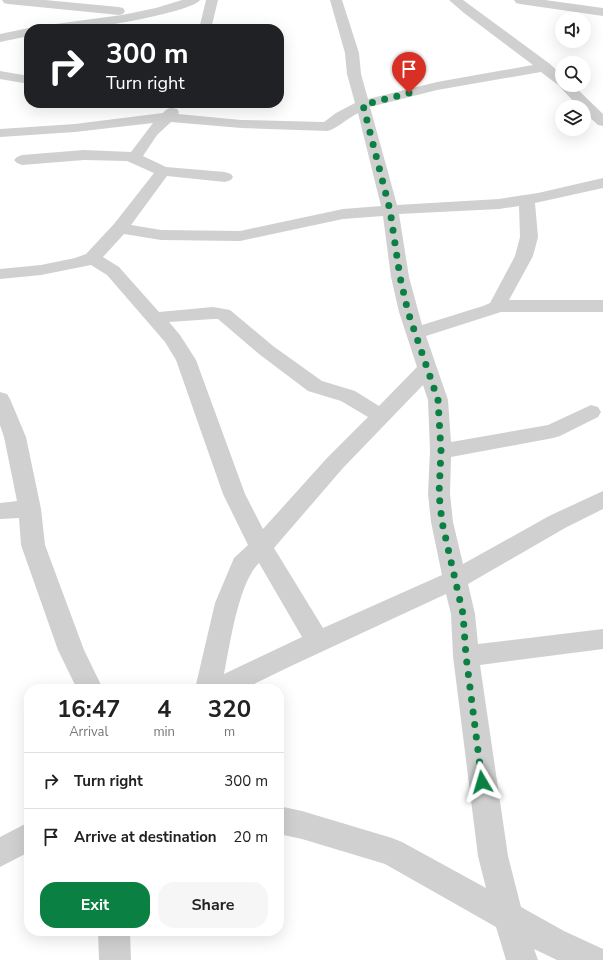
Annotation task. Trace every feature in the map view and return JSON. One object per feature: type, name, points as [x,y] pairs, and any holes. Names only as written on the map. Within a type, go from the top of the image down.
[{"type":"street","points":[[8,0],[144,14]]},
{"type":"street","points":[[85,24],[122,19],[194,0]]},
{"type":"street","points":[[206,24],[212,0]]},
{"type":"street","points":[[336,0],[352,53],[354,74],[390,210],[400,277],[414,333],[428,368],[438,400],[441,451],[439,494],[442,522],[463,614],[466,656],[492,849],[508,917],[522,960]]},
{"type":"street","points":[[455,0],[555,76]]},
{"type":"street","points":[[520,0],[603,12]]},
{"type":"street","points":[[0,38],[24,33]]},
{"type":"street","points":[[0,133],[75,128],[167,116],[241,124],[328,127],[341,116],[363,105],[437,86],[545,67]]},
{"type":"street","points":[[0,75],[24,79]]},
{"type":"street","points":[[572,92],[603,122]]},
{"type":"street","points":[[134,158],[152,132],[176,108]]},
{"type":"street","points":[[22,160],[84,155],[130,156],[163,171],[225,177]]},
{"type":"street","points":[[0,274],[41,270],[79,263],[92,258],[120,228],[163,171]]},
{"type":"street","points":[[120,228],[161,235],[240,236],[343,214],[499,204],[527,200],[603,183]]},
{"type":"street","points":[[497,306],[526,250],[529,237],[527,200]]},
{"type":"street","points":[[92,258],[113,271],[173,339],[186,360],[234,494],[261,547],[318,642]]},
{"type":"street","points":[[414,333],[490,310],[497,306],[603,306]]},
{"type":"street","points":[[154,318],[213,313],[223,314],[266,350],[315,386],[348,396],[381,416]]},
{"type":"street","points":[[209,684],[227,603],[242,565],[261,547],[335,463],[428,368]]},
{"type":"street","points":[[0,399],[15,437],[30,509],[33,545],[71,650],[88,684]]},
{"type":"street","points":[[441,451],[553,431],[591,412]]},
{"type":"street","points":[[229,684],[456,579],[603,498]]},
{"type":"street","points":[[0,511],[30,509]]},
{"type":"street","points":[[466,656],[603,639]]},
{"type":"street","points":[[284,821],[392,852],[508,917],[592,960]]},
{"type":"street","points":[[0,853],[24,839]]},
{"type":"street","points":[[114,936],[115,960]]},
{"type":"route","points":[[409,93],[363,105],[390,210],[400,277],[408,312],[438,400],[441,451],[439,494],[442,522],[463,614],[466,656],[482,782]]}]
